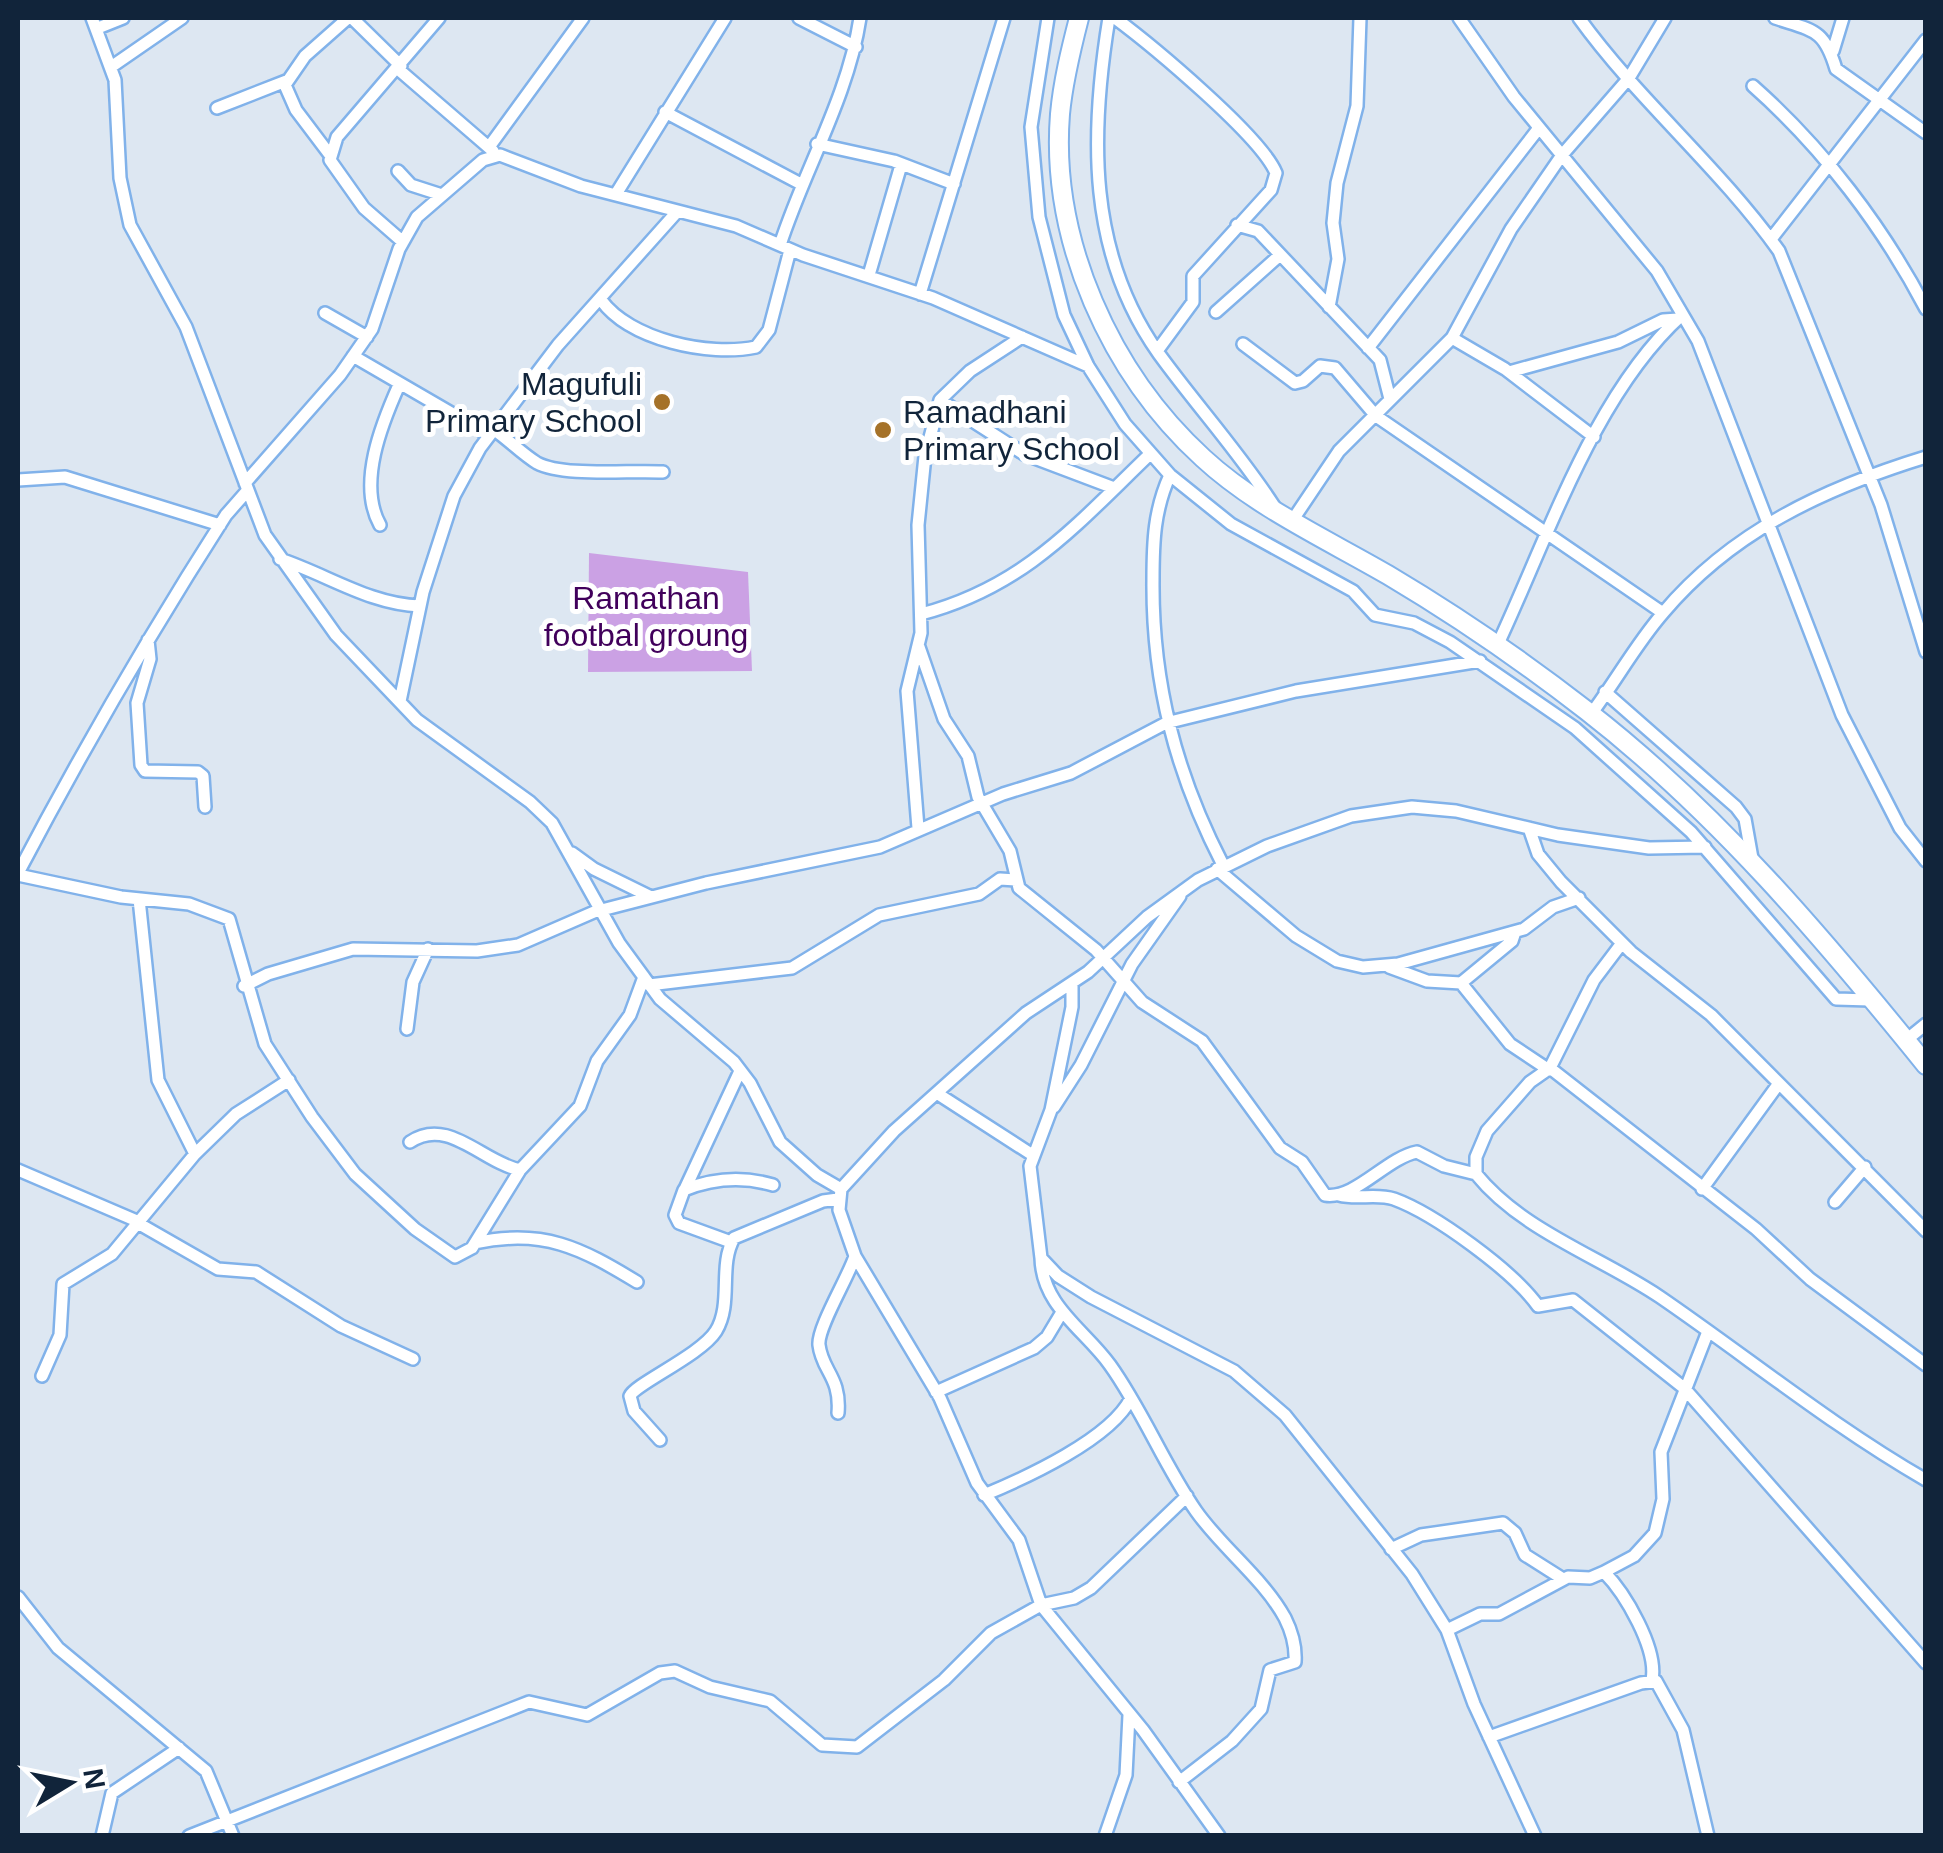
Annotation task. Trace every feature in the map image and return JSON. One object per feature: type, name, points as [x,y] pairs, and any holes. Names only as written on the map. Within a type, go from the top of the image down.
[{"type":"main road","points":[[1079,18],[1060,117],[1062,165],[1074,244],[1101,324],[1123,362],[1203,459],[1292,521],[1497,646],[1591,714],[1700,809],[1926,1065]]},
{"type":"street","points":[[124,18],[95,22],[111,67],[120,178],[130,226],[186,327],[265,535],[336,635],[400,701],[434,734],[530,802],[552,824],[604,909],[619,943],[646,981],[675,1014],[712,1041],[740,1071],[780,1142],[840,1194],[841,1220],[856,1256],[936,1392],[984,1495],[1019,1540],[1041,1606],[1061,1635],[1128,1711],[1218,1836]]},
{"type":"street","points":[[111,67],[182,18]]},
{"type":"street","points":[[216,108],[286,81],[304,56],[350,18],[399,68],[493,151],[676,213],[736,226],[920,294],[1088,366]]},
{"type":"street","points":[[330,155],[337,136],[439,18]]},
{"type":"street","points":[[583,18],[493,151],[417,217],[403,242],[367,337],[220,525],[92,730],[61,800],[22,854],[18,874],[140,899],[189,904],[229,919],[244,986],[264,1044],[354,1174],[415,1229],[454,1257],[466,1255],[520,1170],[580,1106],[597,1060],[630,1015],[646,981]]},
{"type":"street","points":[[616,194],[725,18]]},
{"type":"street","points":[[799,18],[856,47]]},
{"type":"street","points":[[601,300],[615,318],[658,338],[740,350],[756,347],[768,330],[801,184],[844,88],[860,18]]},
{"type":"street","points":[[920,294],[1004,18]]},
{"type":"street","points":[[1048,18],[1034,86],[1032,163],[1050,267],[1064,315],[1088,366],[1150,454],[1231,524],[1353,592],[1375,616],[1414,622],[1480,661],[1576,728],[1705,847],[1836,999],[1870,1000]]},
{"type":"street","points":[[1157,350],[1194,302],[1193,276],[1276,180],[1274,167],[1159,51],[1112,18],[1097,92],[1094,159],[1100,205],[1123,284],[1157,350],[1274,507]]},
{"type":"street","points":[[1330,307],[1338,259],[1333,223],[1337,183],[1357,106],[1360,18]]},
{"type":"street","points":[[1459,18],[1539,128],[1627,231],[1705,354],[1853,741],[1921,846],[1926,861]]},
{"type":"street","points":[[1579,18],[1771,239],[1808,313],[1868,475],[1926,652]]},
{"type":"street","points":[[1292,521],[1334,457],[1452,338],[1500,247],[1562,155],[1630,78],[1665,18]]},
{"type":"street","points":[[1774,18],[1821,36],[1833,51]]},
{"type":"street","points":[[1843,18],[1833,51],[1836,69],[1926,133]]},
{"type":"street","points":[[1771,239],[1925,40]]},
{"type":"street","points":[[286,81],[287,94],[364,208],[403,242]]},
{"type":"street","points":[[1753,86],[1799,128],[1888,244],[1926,309]]},
{"type":"street","points":[[665,112],[801,184]]},
{"type":"street","points":[[1368,348],[1539,128]]},
{"type":"street","points":[[816,144],[902,165],[954,184]]},
{"type":"street","points":[[868,275],[902,165]]},
{"type":"street","points":[[398,171],[411,185],[442,195]]},
{"type":"street","points":[[1256,206],[1258,231]]},
{"type":"street","points":[[400,701],[420,606],[454,496],[491,432],[558,345],[676,213]]},
{"type":"street","points":[[1238,224],[1258,231],[1368,348],[1384,367],[1390,399]]},
{"type":"street","points":[[1216,312],[1280,255]]},
{"type":"street","points":[[325,313],[367,337]]},
{"type":"street","points":[[1509,372],[1618,342],[1663,320],[1680,317]]},
{"type":"street","points":[[1497,646],[1546,533],[1594,437],[1635,364],[1680,317]]},
{"type":"street","points":[[918,828],[907,691],[919,647],[922,614],[919,511],[925,456],[940,400],[970,371],[1022,337]]},
{"type":"street","points":[[1452,338],[1509,372],[1594,437]]},
{"type":"street","points":[[1243,344],[1294,382],[1304,381],[1320,366],[1335,368],[1376,416],[1663,613]]},
{"type":"street","points":[[354,356],[399,385],[556,470],[663,472]]},
{"type":"street","points":[[380,525],[373,503],[374,462],[378,434],[399,385]]},
{"type":"street","points":[[940,400],[1024,454],[1114,488]]},
{"type":"street","points":[[922,614],[970,601],[1009,580],[1082,521],[1150,454]]},
{"type":"street","points":[[1591,714],[1663,613],[1716,558],[1768,522],[1868,475],[1926,457]]},
{"type":"street","points":[[1170,475],[1158,507],[1153,556],[1154,648],[1166,723],[1196,812],[1220,867],[1296,936],[1336,961],[1386,966],[1427,981],[1461,983],[1512,941],[1515,932]]},
{"type":"street","points":[[18,480],[64,477],[220,525]]},
{"type":"street","points":[[280,559],[338,580],[364,596],[420,606]]},
{"type":"street","points":[[148,640],[150,658],[138,703],[141,766],[145,771],[198,772],[205,787],[205,808]]},
{"type":"street","points":[[919,647],[944,718],[968,756],[982,803],[1010,851],[1016,880],[1042,909],[1104,958],[1123,984],[1163,1018],[1202,1041],[1280,1148],[1302,1162],[1325,1195],[1392,1198],[1430,1218],[1510,1273],[1538,1306],[1564,1300],[1584,1306],[1686,1391],[1926,1663]]},
{"type":"street","points":[[244,986],[268,974],[353,948],[504,949],[604,909],[868,850],[982,803],[1071,773],[1166,723],[1296,691],[1480,661]]},
{"type":"street","points":[[1605,692],[1736,807],[1745,819],[1754,867]]},
{"type":"street","points":[[740,1071],[675,1214],[680,1224],[731,1242],[780,1217],[840,1194],[894,1131],[1026,1013],[1104,958],[1182,892],[1220,867],[1328,823],[1377,810],[1412,807],[1456,811],[1528,828],[1648,848],[1705,847]]},
{"type":"street","points":[[1528,828],[1538,854],[1622,944],[1711,1015],[1926,1231]]},
{"type":"street","points":[[570,851],[594,870],[651,897]]},
{"type":"street","points":[[646,981],[792,968],[879,915],[979,894],[1000,879],[1016,880]]},
{"type":"street","points":[[1179,1782],[1236,1737],[1261,1709],[1270,1670],[1290,1666],[1296,1659],[1282,1614],[1187,1496],[1109,1362],[1062,1312],[1044,1280],[1033,1218],[1032,1154],[1051,1110],[1081,1065],[1123,984],[1182,892]]},
{"type":"street","points":[[1386,966],[1530,927],[1553,907],[1579,898]]},
{"type":"street","points":[[140,899],[158,1080],[194,1154]]},
{"type":"street","points":[[1476,1174],[1478,1148],[1487,1132],[1530,1082],[1550,1069],[1594,980],[1622,944]]},
{"type":"street","points":[[407,1028],[412,982],[428,949]]},
{"type":"street","points":[[1051,1110],[1070,1019],[1072,982]]},
{"type":"street","points":[[1461,983],[1510,1044],[1550,1069],[1756,1229],[1810,1280],[1926,1365]]},
{"type":"street","points":[[1905,1041],[1926,1024]]},
{"type":"street","points":[[42,1376],[60,1335],[63,1284],[112,1254],[194,1154],[236,1114],[288,1080]]},
{"type":"street","points":[[1702,1189],[1778,1086]]},
{"type":"street","points":[[938,1094],[1032,1154]]},
{"type":"street","points":[[410,1142],[422,1134],[438,1132],[520,1170]]},
{"type":"street","points":[[1339,1195],[1401,1156],[1417,1152],[1444,1166],[1476,1174],[1546,1230],[1658,1296],[1876,1453],[1926,1480]]},
{"type":"street","points":[[1835,1202],[1865,1167]]},
{"type":"street","points":[[18,1170],[137,1222],[166,1243],[218,1269],[256,1272],[341,1326],[413,1359]]},
{"type":"street","points":[[684,1190],[709,1181],[746,1178],[773,1185]]},
{"type":"street","points":[[475,1243],[510,1238],[557,1240],[637,1282]]},
{"type":"street","points":[[660,1440],[634,1411],[630,1396],[638,1385],[659,1378],[715,1333],[722,1313],[731,1242]]},
{"type":"street","points":[[838,1413],[835,1378],[822,1355],[819,1337],[856,1256]]},
{"type":"street","points":[[1041,1258],[1058,1276],[1091,1296],[1212,1358],[1258,1388],[1285,1415],[1391,1549],[1447,1630],[1489,1737],[1535,1836]]},
{"type":"street","points":[[936,1392],[1034,1348],[1047,1337],[1062,1312]]},
{"type":"street","points":[[1447,1630],[1480,1614],[1499,1614],[1563,1579],[1604,1572],[1634,1556],[1655,1534],[1663,1499],[1661,1452],[1706,1334]]},
{"type":"street","points":[[1912,1353],[1926,1343]]},
{"type":"street","points":[[984,1495],[1079,1446],[1120,1414],[1131,1398]]},
{"type":"street","points":[[188,1836],[530,1702],[587,1716],[634,1686],[675,1671],[710,1687],[770,1701],[822,1745],[856,1747],[944,1680],[991,1633],[1041,1606],[1074,1598],[1091,1588],[1187,1496]]},
{"type":"street","points":[[1391,1549],[1428,1533],[1504,1523],[1515,1533],[1525,1555],[1563,1579]]},
{"type":"street","points":[[1604,1572],[1637,1623],[1651,1661],[1652,1680],[1667,1696],[1683,1730],[1708,1836]]},
{"type":"street","points":[[18,1597],[42,1633],[206,1771],[233,1836]]},
{"type":"street","points":[[1489,1737],[1652,1680]]},
{"type":"street","points":[[1106,1836],[1128,1763],[1128,1711]]},
{"type":"street","points":[[102,1836],[112,1793],[179,1748]]},
{"type":"green space","name":"Ramathan footbal groung","points":[[589,553],[748,572],[752,671],[588,672]]},
{"type":"place","name":"Magufuli Primary School","points":[[662,402]]},
{"type":"place","name":"Ramadhani Primary School","points":[[883,430]]}]
